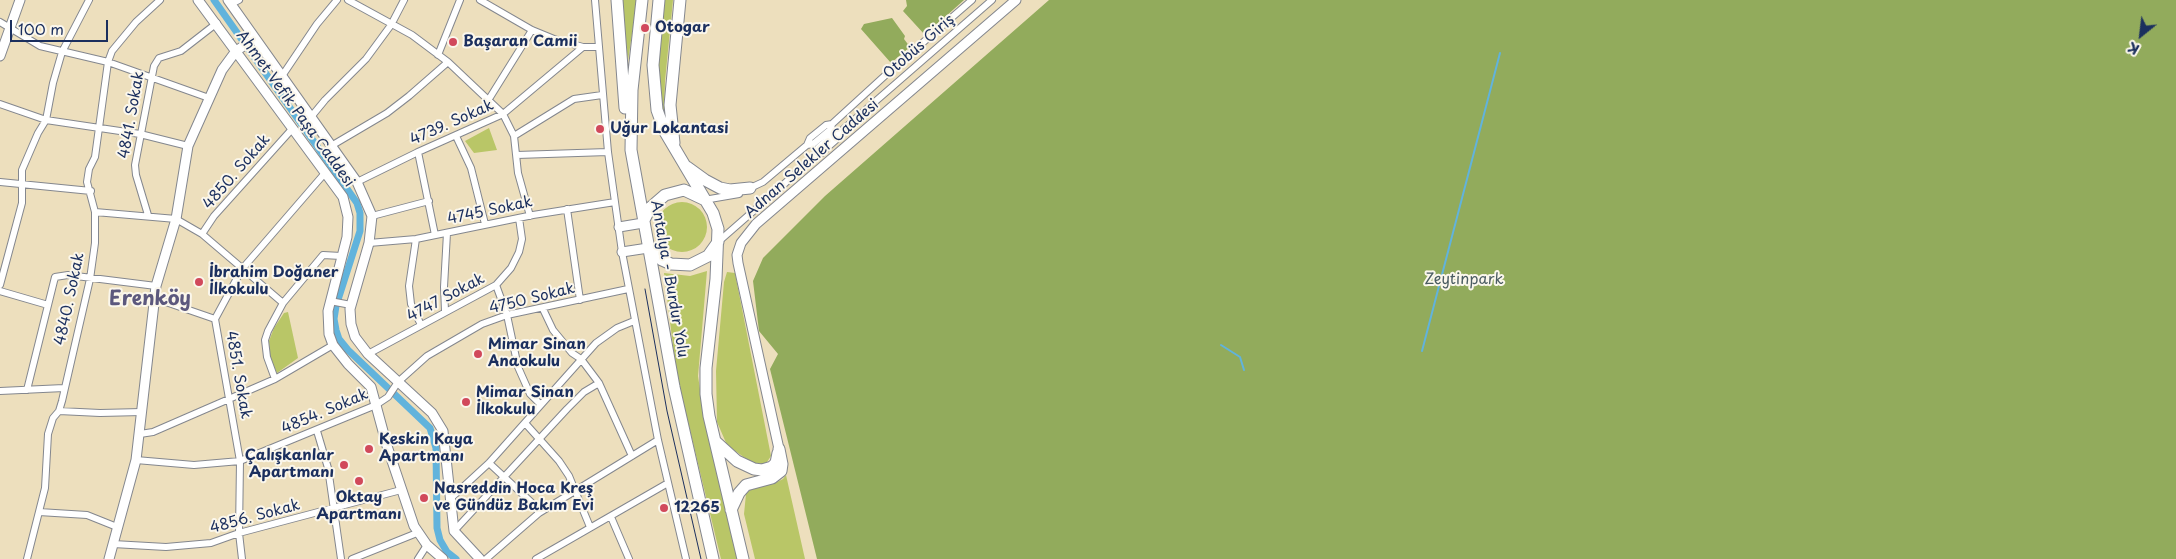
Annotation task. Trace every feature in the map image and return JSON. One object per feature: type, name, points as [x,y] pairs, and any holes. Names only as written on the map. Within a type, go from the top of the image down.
[{"type":"highway","points":[[617,0],[625,107],[631,150]]},
{"type":"highway","name":"Antalya - Burdur Yolu","points":[[642,0],[632,90],[631,150],[674,387],[713,559]]},
{"type":"highway","name":"Antalya - Burdur Yolu","points":[[659,0],[653,65],[657,110],[674,150],[713,213],[718,229],[706,368],[708,416],[743,559]]},
{"type":"highway","points":[[674,150],[670,105],[680,0]]},
{"type":"highway","points":[[680,161],[705,180],[720,188],[730,190],[750,188]]},
{"type":"highway","points":[[643,223],[650,208],[665,194],[684,190],[704,200]]},
{"type":"highway","points":[[648,248],[662,260],[671,264],[690,265],[708,256],[718,242]]},
{"type":"highway","points":[[715,441],[737,461],[748,467],[762,470],[772,467],[776,463],[779,449]]},
{"type":"highway","points":[[731,510],[738,493],[746,485],[777,476],[782,464],[779,449]]},
{"type":"street","points":[[0,56],[20,0]]},
{"type":"street","points":[[0,285],[22,203],[22,170],[38,133],[46,120],[53,83],[62,52],[89,0]]},
{"type":"street","name":"4840. Sokak","points":[[28,559],[45,488],[48,434],[53,418],[59,411],[90,279],[95,212],[91,191],[87,182],[89,169],[95,157],[108,62],[112,52],[136,22],[160,0]]},
{"type":"street","name":"Ahmet Vefik Paşa Caddesi","points":[[198,0],[238,50],[343,197],[348,217],[347,237],[341,256],[335,302],[328,311],[329,334],[333,345],[370,387],[401,490],[417,533],[426,545]]},
{"type":"street","points":[[282,76],[317,24],[337,0]]},
{"type":"street","points":[[348,0],[412,35],[448,62],[503,114],[514,136],[518,173],[530,216]]},
{"type":"street","points":[[311,117],[324,100],[366,60],[391,25],[404,0]]},
{"type":"street","points":[[438,56],[460,0]]},
{"type":"street","points":[[480,0],[532,30],[554,39],[583,47],[598,47]]},
{"type":"street","points":[[594,0],[608,152],[622,252],[658,440],[685,559]]},
{"type":"street","points":[[704,200],[727,197],[763,182],[807,145],[814,135],[826,125],[832,124],[972,0]]},
{"type":"street","name":"Otobüs Giriş","points":[[718,242],[816,154],[822,153],[838,138],[839,133],[992,0]]},
{"type":"street","name":"Adnan Selekler Caddesi","points":[[779,449],[738,263],[737,255],[741,243],[756,224],[1016,0]]},
{"type":"street","points":[[233,1],[253,40],[282,76],[357,182],[372,216],[369,243],[351,305],[350,324],[355,337],[368,354],[396,385],[432,413],[443,431],[454,531],[480,559]]},
{"type":"street","points":[[0,22],[40,46],[108,62],[153,76],[209,98]]},
{"type":"street","name":"4841. Sokak","points":[[148,215],[136,175],[135,165],[154,66],[159,58],[181,52],[217,23]]},
{"type":"street","points":[[489,99],[532,30]]},
{"type":"street","points":[[109,559],[136,460],[154,298],[176,219],[188,146],[222,70],[238,50],[253,40]]},
{"type":"street","name":"4739. Sokak","points":[[357,182],[503,114],[583,47]]},
{"type":"street","points":[[331,146],[387,113],[448,62]]},
{"type":"street","points":[[514,136],[574,99],[602,95]]},
{"type":"street","points":[[0,104],[46,120],[140,134],[188,146]]},
{"type":"street","name":"4850. Sokak","points":[[202,234],[232,195],[293,128]]},
{"type":"street","points":[[456,136],[471,168],[485,224]]},
{"type":"street","points":[[418,152],[435,235]]},
{"type":"street","points":[[517,154],[608,152]]},
{"type":"street","name":"4851. Sokak","points":[[242,559],[239,533],[240,461],[215,320],[242,269],[325,172]]},
{"type":"street","points":[[0,182],[91,191]]},
{"type":"street","points":[[372,216],[429,200]]},
{"type":"street","name":"4745 Sokak","points":[[369,243],[416,239],[485,224],[615,202]]},
{"type":"street","points":[[567,209],[580,300]]},
{"type":"street","points":[[95,212],[148,215],[176,219],[202,234],[283,304]]},
{"type":"street","name":"4747 Sokak","points":[[368,354],[496,285],[511,268],[519,252],[522,239],[519,218]]},
{"type":"street","points":[[619,227],[643,223]]},
{"type":"street","points":[[445,311],[444,287],[447,233]]},
{"type":"street","points":[[416,239],[409,286],[411,304],[421,325]]},
{"type":"street","points":[[622,252],[648,248]]},
{"type":"street","points":[[274,379],[267,357],[265,340],[268,331],[283,304],[323,255],[341,256]]},
{"type":"street","points":[[27,390],[55,277],[68,275],[156,286]]},
{"type":"street","points":[[496,285],[507,315],[518,367],[530,394],[540,404]]},
{"type":"street","name":"4750 Sokak","points":[[396,385],[427,356],[482,324],[507,315],[543,309],[628,288]]},
{"type":"street","points":[[0,291],[48,305]]},
{"type":"street","points":[[154,298],[215,320]]},
{"type":"street","points":[[335,302],[351,305]]},
{"type":"street","points":[[543,309],[553,330],[572,352],[581,359],[599,383],[632,456]]},
{"type":"street","points":[[451,498],[488,464],[596,343],[617,328],[634,321]]},
{"type":"street","points":[[140,434],[153,432],[229,400],[274,379],[333,345]]},
{"type":"street","points":[[454,531],[584,392],[599,383]]},
{"type":"street","name":"4854. Sokak","points":[[136,460],[194,465],[240,461],[317,431],[376,405],[388,396],[396,385]]},
{"type":"street","points":[[0,391],[64,388]]},
{"type":"street","points":[[59,411],[100,414],[142,412]]},
{"type":"street","points":[[524,423],[559,461],[569,476],[590,527]]},
{"type":"street","points":[[317,431],[328,468],[341,559]]},
{"type":"street","points":[[486,559],[539,513],[658,440]]},
{"type":"street","points":[[488,464],[531,502],[539,513]]},
{"type":"street","points":[[536,559],[668,483]]},
{"type":"street","name":"4856. Sokak","points":[[113,544],[166,547],[210,543],[239,533],[401,490]]},
{"type":"street","points":[[39,512],[86,514],[117,527]]},
{"type":"street","points":[[611,517],[629,559]]},
{"type":"street","points":[[352,559],[417,533]]},
{"type":"street","points":[[418,559],[426,545],[443,559]]},
{"type":"green space","points":[[622,0],[637,0],[628,61],[625,34]]},
{"type":"green space","points":[[664,0],[673,0],[665,81],[664,113],[662,110],[657,65]]},
{"type":"green space","points":[[906,0],[964,0],[925,35],[903,11],[907,6]]},
{"type":"green space","name":"Zeytinpark","points":[[1049,0],[2176,0],[2176,559],[817,559],[770,369],[778,354],[759,331],[753,281],[763,258],[825,196]]},
{"type":"green space","points":[[892,18],[905,36],[904,39],[910,47],[891,63],[861,29],[864,24]]},
{"type":"green space","points":[[489,128],[497,150],[474,153],[465,141]]},
{"type":"green space","points":[[677,202],[687,202],[700,209],[707,222],[707,232],[700,245],[687,252],[677,252],[668,248],[661,241],[657,232],[657,222],[661,213],[668,206]]},
{"type":"green space","points":[[707,271],[698,376],[703,409],[738,559],[721,559],[681,393],[664,273],[690,276]]},
{"type":"green space","points":[[727,272],[735,273],[771,456],[767,462],[759,466],[727,445],[717,422],[716,371],[724,282]]},
{"type":"green space","points":[[288,312],[298,358],[277,373],[270,358],[269,341],[274,328],[284,313]]},
{"type":"green space","points":[[786,475],[805,559],[755,559],[744,514],[746,494],[753,487],[773,484],[783,479]]},
{"type":"waterway","points":[[214,0],[357,203],[360,213],[360,231],[336,306],[334,319],[336,330],[339,339],[348,350],[430,428],[436,448],[437,528],[440,540],[447,552],[456,559]]},
{"type":"waterway","points":[[1422,351],[1500,53]]},
{"type":"waterway","points":[[1221,345],[1240,357],[1244,370]]},
{"type":"tram line","points":[[645,289],[667,411],[701,559]]},
{"type":"place","name":"Otogar","points":[[645,28]]},
{"type":"place","name":"Başaran Camii","points":[[453,42]]},
{"type":"place","name":"Uğur Lokantasi","points":[[600,129]]},
{"type":"place","name":"İbrahim Doğaner İlkokulu","points":[[199,282]]},
{"type":"place","name":"Mimar Sinan Anaokulu","points":[[478,354]]},
{"type":"place","name":"Mimar Sinan İlkokulu","points":[[466,402]]},
{"type":"place","name":"Keskin Kaya Apartmanı","points":[[369,449]]},
{"type":"place","name":"Çalışkanlar Apartmanı","points":[[344,465]]},
{"type":"place","name":"Oktay Apartmanı","points":[[359,481]]},
{"type":"place","name":"Nasreddin Hoca Kreş ve Gündüz Bakım Evi","points":[[424,498]]},
{"type":"place","name":"12265","points":[[664,508]]},
{"type":"district","name":"Erenköy","points":[[150,299]]}]
